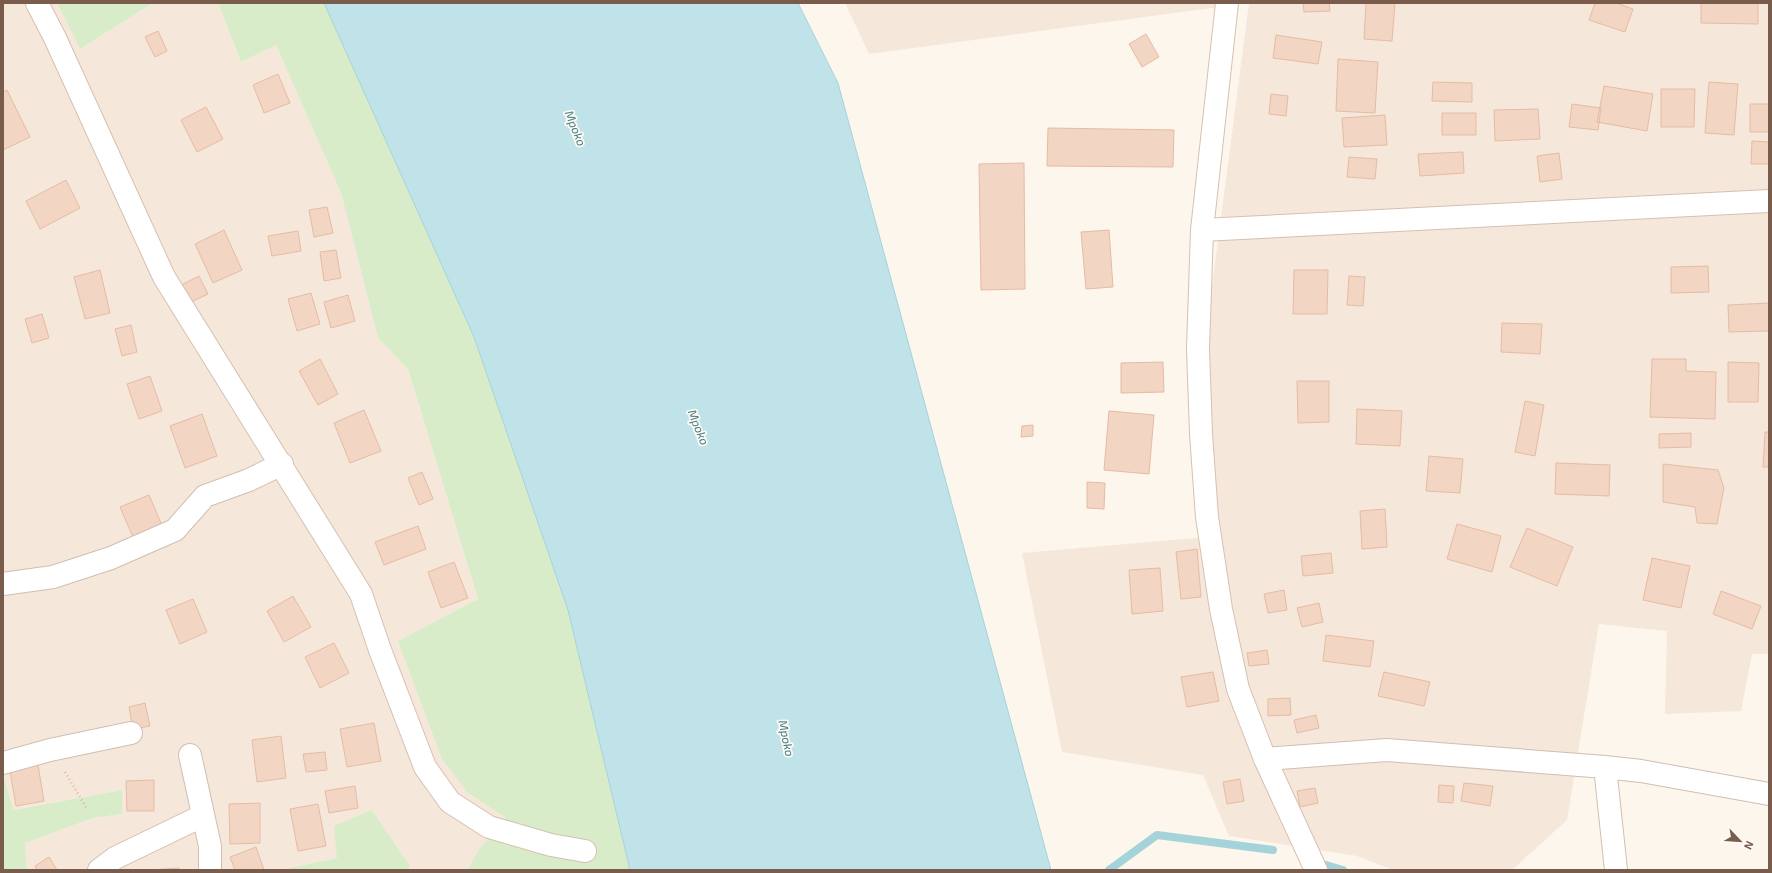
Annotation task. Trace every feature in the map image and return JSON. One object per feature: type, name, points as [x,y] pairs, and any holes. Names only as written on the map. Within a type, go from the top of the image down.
[{"type":"street","points":[[37,3],[55,38],[164,277],[282,464],[361,594],[380,650],[425,767],[450,802],[489,827],[551,845],[585,851]]},
{"type":"street","points":[[1227,3],[1202,230],[1198,349],[1201,434],[1207,517],[1221,609],[1238,689],[1265,759],[1316,870]]},
{"type":"street","points":[[1202,230],[1769,201]]},
{"type":"street","points":[[3,584],[53,576],[111,558],[176,530],[205,496],[249,480],[282,464]]},
{"type":"street","points":[[3,763],[50,750],[131,733]]},
{"type":"street","points":[[1265,759],[1387,750],[1641,771],[1769,794]]},
{"type":"street","points":[[190,755],[202,816],[210,846],[210,870]]},
{"type":"street","points":[[1605,767],[1616,870]]},
{"type":"street","points":[[99,870],[115,858],[202,816]]},
{"type":"path","points":[[50,750],[87,809]]},
{"type":"shaded area","points":[[3,3],[57,3],[80,49],[153,3],[218,3],[241,62],[276,45],[341,193],[378,338],[408,369],[478,599],[398,641],[468,793],[506,818],[479,849],[468,870],[408,870],[410,866],[372,810],[337,858],[289,868],[289,870],[27,870],[25,843],[93,818],[122,814],[122,790],[12,810],[5,781],[3,782]]},
{"type":"shaded area","points":[[845,3],[1249,3],[869,54]]},
{"type":"shaded area","points":[[1249,3],[1769,3],[1769,654],[1752,654],[1741,711],[1665,714],[1667,631],[1599,624],[1567,820],[1512,870],[1393,870],[1357,856],[1229,836],[1203,775],[1062,752],[1022,553],[1219,536],[1202,363]]},
{"type":"green space","points":[[57,3],[153,3],[80,49]]},
{"type":"green space","points":[[218,3],[324,3],[474,337],[568,610],[630,870],[468,870],[479,849],[506,818],[468,793],[442,759],[398,641],[478,599],[408,369],[378,338],[341,193],[276,45],[241,62]]},
{"type":"green space","points":[[5,781],[13,810],[122,790],[122,814],[93,818],[25,843],[27,870],[3,870],[3,782]]},
{"type":"green space","points":[[372,810],[410,866],[408,870],[289,870],[289,868],[337,858],[334,826]]},
{"type":"water","name":"Mpoko","points":[[324,3],[798,3],[838,83],[1051,870],[630,870],[568,610],[474,337]]},
{"type":"building","points":[[1303,3],[1329,3],[1330,11],[1304,12]]},
{"type":"building","points":[[1366,3],[1395,3],[1392,41],[1364,39]]},
{"type":"building","points":[[1595,3],[1616,3],[1633,9],[1625,32],[1589,20]]},
{"type":"building","points":[[1701,3],[1758,3],[1758,24],[1701,23]]},
{"type":"building","points":[[158,31],[167,51],[155,57],[145,37]]},
{"type":"building","points":[[1146,34],[1159,57],[1142,67],[1129,44]]},
{"type":"building","points":[[1276,35],[1322,42],[1318,64],[1273,58]]},
{"type":"building","points":[[1338,59],[1378,62],[1375,113],[1336,111]]},
{"type":"building","points":[[278,74],[290,103],[264,113],[253,85]]},
{"type":"building","points":[[1433,82],[1472,83],[1472,102],[1432,101]]},
{"type":"building","points":[[1709,82],[1738,84],[1734,135],[1705,133]]},
{"type":"building","points":[[1604,86],[1653,94],[1647,131],[1597,122]]},
{"type":"building","points":[[1661,89],[1695,89],[1694,127],[1661,127]]},
{"type":"building","points":[[7,90],[30,137],[3,150],[3,92]]},
{"type":"building","points":[[1271,94],[1288,96],[1286,116],[1269,114]]},
{"type":"building","points":[[1572,104],[1601,108],[1598,130],[1569,127]]},
{"type":"building","points":[[1750,104],[1769,104],[1769,132],[1750,132]]},
{"type":"building","points":[[206,107],[223,139],[197,152],[181,120]]},
{"type":"building","points":[[1538,109],[1540,139],[1495,141],[1494,110]]},
{"type":"building","points":[[1442,113],[1476,113],[1476,135],[1442,135]]},
{"type":"building","points":[[1385,115],[1387,145],[1344,147],[1342,118]]},
{"type":"building","points":[[1048,128],[1174,130],[1173,167],[1047,166]]},
{"type":"building","points":[[1752,141],[1769,142],[1769,164],[1751,164]]},
{"type":"building","points":[[1463,152],[1464,173],[1420,176],[1418,154]]},
{"type":"building","points":[[1559,153],[1562,179],[1540,182],[1537,156]]},
{"type":"building","points":[[1349,157],[1377,159],[1375,179],[1347,177]]},
{"type":"building","points":[[1024,163],[1025,289],[981,290],[979,164]]},
{"type":"building","points":[[66,180],[80,208],[40,229],[26,201]]},
{"type":"building","points":[[327,207],[333,233],[314,237],[309,210]]},
{"type":"building","points":[[224,230],[242,270],[213,283],[195,244]]},
{"type":"building","points":[[1109,230],[1113,287],[1086,289],[1081,232]]},
{"type":"building","points":[[298,231],[301,251],[272,256],[268,236]]},
{"type":"building","points":[[336,250],[341,278],[324,281],[320,252]]},
{"type":"building","points":[[1708,266],[1709,292],[1671,293],[1671,267]]},
{"type":"building","points":[[100,270],[110,313],[85,319],[74,277]]},
{"type":"building","points":[[1294,270],[1328,270],[1327,314],[1293,314]]},
{"type":"building","points":[[199,276],[208,294],[189,303],[181,285]]},
{"type":"building","points":[[1349,276],[1365,277],[1363,306],[1347,305]]},
{"type":"building","points":[[311,293],[320,324],[297,331],[288,299]]},
{"type":"building","points":[[348,295],[355,321],[331,328],[324,302]]},
{"type":"building","points":[[1769,303],[1769,331],[1729,332],[1728,305]]},
{"type":"building","points":[[42,314],[49,338],[32,343],[25,319]]},
{"type":"building","points":[[1502,323],[1542,324],[1540,354],[1501,352]]},
{"type":"building","points":[[131,325],[137,352],[122,356],[115,329]]},
{"type":"building","points":[[320,359],[338,394],[318,405],[299,371]]},
{"type":"building","points":[[1652,359],[1686,359],[1686,371],[1716,372],[1715,419],[1650,417]]},
{"type":"building","points":[[1163,362],[1164,392],[1121,393],[1121,363]]},
{"type":"building","points":[[1728,362],[1759,363],[1758,402],[1728,402]]},
{"type":"building","points":[[150,376],[162,411],[139,419],[127,384]]},
{"type":"building","points":[[1297,381],[1329,381],[1329,422],[1298,423]]},
{"type":"building","points":[[1525,401],[1544,405],[1535,456],[1515,452]]},
{"type":"building","points":[[1357,409],[1402,411],[1400,446],[1356,444]]},
{"type":"building","points":[[364,410],[381,451],[350,463],[334,423]]},
{"type":"building","points":[[1109,411],[1154,415],[1149,474],[1104,470]]},
{"type":"building","points":[[202,414],[217,456],[185,468],[170,426]]},
{"type":"building","points":[[1033,425],[1033,436],[1021,437],[1022,426]]},
{"type":"building","points":[[1765,432],[1769,432],[1769,467],[1763,467]]},
{"type":"building","points":[[1691,433],[1691,447],[1659,448],[1659,434]]},
{"type":"building","points":[[1429,456],[1463,459],[1460,493],[1426,491]]},
{"type":"building","points":[[1556,463],[1610,465],[1609,496],[1555,494]]},
{"type":"building","points":[[1663,464],[1718,470],[1724,488],[1717,524],[1697,523],[1695,507],[1663,502]]},
{"type":"building","points":[[422,472],[433,499],[419,505],[408,478]]},
{"type":"building","points":[[1087,482],[1105,483],[1104,509],[1087,508]]},
{"type":"building","points":[[149,495],[164,530],[135,542],[120,507]]},
{"type":"building","points":[[1385,509],[1387,547],[1362,549],[1360,511]]},
{"type":"building","points":[[1457,524],[1501,536],[1492,572],[1447,559]]},
{"type":"building","points":[[418,526],[426,549],[384,565],[375,542]]},
{"type":"building","points":[[1527,528],[1573,547],[1557,586],[1510,567]]},
{"type":"building","points":[[1197,549],[1201,597],[1181,599],[1176,552]]},
{"type":"building","points":[[1331,553],[1333,573],[1303,576],[1301,556]]},
{"type":"building","points":[[1652,558],[1690,566],[1681,608],[1643,600]]},
{"type":"building","points":[[454,562],[468,598],[441,608],[428,572]]},
{"type":"building","points":[[1160,568],[1163,611],[1132,614],[1129,570]]},
{"type":"building","points":[[1284,590],[1287,610],[1268,613],[1264,594]]},
{"type":"building","points":[[1721,591],[1761,606],[1752,629],[1713,614]]},
{"type":"building","points":[[293,596],[311,627],[284,642],[267,611]]},
{"type":"building","points":[[193,599],[207,632],[180,644],[166,610]]},
{"type":"building","points":[[1319,603],[1323,622],[1302,627],[1297,608]]},
{"type":"building","points":[[1326,635],[1374,641],[1370,667],[1323,661]]},
{"type":"building","points":[[334,643],[349,673],[320,688],[305,657]]},
{"type":"building","points":[[1267,650],[1269,664],[1249,666],[1247,653]]},
{"type":"building","points":[[1213,672],[1219,701],[1187,707],[1181,677]]},
{"type":"building","points":[[1384,672],[1430,682],[1424,706],[1378,696]]},
{"type":"building","points":[[1290,698],[1291,715],[1268,716],[1268,699]]},
{"type":"building","points":[[145,703],[150,726],[133,729],[129,707]]},
{"type":"building","points":[[1316,715],[1319,728],[1297,733],[1294,720]]},
{"type":"building","points":[[374,723],[381,761],[347,767],[340,729]]},
{"type":"building","points":[[281,736],[286,778],[257,782],[252,740]]},
{"type":"building","points":[[325,752],[327,770],[306,772],[303,754]]},
{"type":"building","points":[[38,765],[44,801],[16,806],[10,771]]},
{"type":"building","points":[[1240,779],[1244,801],[1227,804],[1223,782]]},
{"type":"building","points":[[154,780],[154,811],[127,811],[126,781]]},
{"type":"building","points":[[1464,783],[1493,786],[1490,806],[1461,801]]},
{"type":"building","points":[[1439,785],[1454,786],[1453,803],[1438,802]]},
{"type":"building","points":[[355,786],[358,808],[329,813],[325,791]]},
{"type":"building","points":[[1315,788],[1318,803],[1300,807],[1297,791]]},
{"type":"building","points":[[260,803],[260,843],[230,844],[229,804]]},
{"type":"building","points":[[318,804],[326,846],[298,851],[290,809]]},
{"type":"building","points":[[256,847],[264,870],[235,870],[230,857]]},
{"type":"building","points":[[49,857],[57,870],[37,870],[35,866]]},
{"type":"building","points":[[179,868],[179,870],[149,870]]},
{"type":"waterway","points":[[1109,870],[1157,835],[1273,850]]},
{"type":"waterway","points":[[1326,865],[1343,870]]}]
